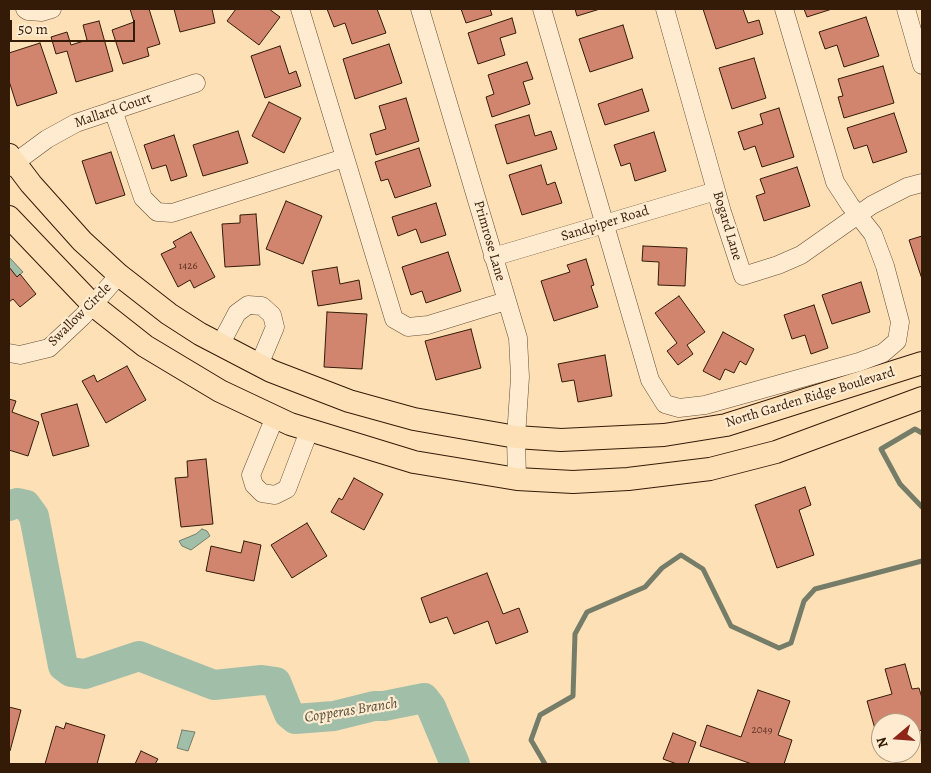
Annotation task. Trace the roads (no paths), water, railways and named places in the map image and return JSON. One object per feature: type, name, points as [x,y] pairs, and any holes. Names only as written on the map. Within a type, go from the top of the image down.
[{"type":"main road","name":"North Garden Ridge Boulevard","points":[[11,161],[58,215],[119,275],[169,314],[220,345],[259,365],[312,388],[414,419],[516,437],[561,440],[664,435],[726,425],[922,363]]},
{"type":"main road","points":[[9,217],[93,305],[145,346],[220,390],[275,417],[309,430],[414,462],[517,479],[573,482],[619,480],[710,469],[776,452],[922,398]]},
{"type":"street","points":[[25,9],[42,12],[52,9]]},
{"type":"street","points":[[300,9],[394,319],[408,327],[428,325],[506,301]]},
{"type":"street","name":"Primrose Lane","points":[[420,9],[518,338],[520,377],[516,437],[517,479]]},
{"type":"street","points":[[542,9],[650,380],[665,404],[679,408],[705,405],[850,365],[883,353],[897,341],[900,322],[885,266],[872,234],[857,216],[835,182],[784,9]]},
{"type":"street","name":"Bogard Lane","points":[[665,9],[716,191],[743,276],[778,266],[801,255],[872,205],[907,187],[922,183]]},
{"type":"street","points":[[906,9],[922,65]]},
{"type":"street","name":"Mallard Court","points":[[11,161],[76,122],[196,83]]},
{"type":"street","points":[[113,110],[143,198],[157,212],[172,213],[344,158]]},
{"type":"street","name":"Sandpiper Road","points":[[493,257],[716,191]]},
{"type":"street","name":"Swallow Circle","points":[[9,353],[20,356],[48,348],[93,305],[119,275]]},
{"type":"street","points":[[220,345],[237,313],[248,305],[262,306],[272,315],[275,328],[259,365]]},
{"type":"street","points":[[275,417],[251,474],[254,486],[262,493],[275,495],[287,489],[309,430]]},
{"type":"waterway","points":[[922,433],[915,429],[881,449],[900,484],[922,507]]},
{"type":"waterway","name":"Copperas Branch","points":[[9,506],[17,503],[26,505],[34,516],[63,666],[71,672],[85,674],[139,656],[214,685],[262,680],[276,682],[289,714],[295,719],[334,716],[374,706],[384,706],[424,698],[431,707],[455,764]]},
{"type":"waterway","points":[[545,764],[531,740],[540,715],[573,696],[575,634],[587,612],[645,587],[662,568],[681,555],[703,569],[731,626],[779,648],[791,643],[804,601],[815,589],[922,561]]},
{"type":"waterway","name":"Copperas Branch","points":[[455,762],[462,764]]}]
